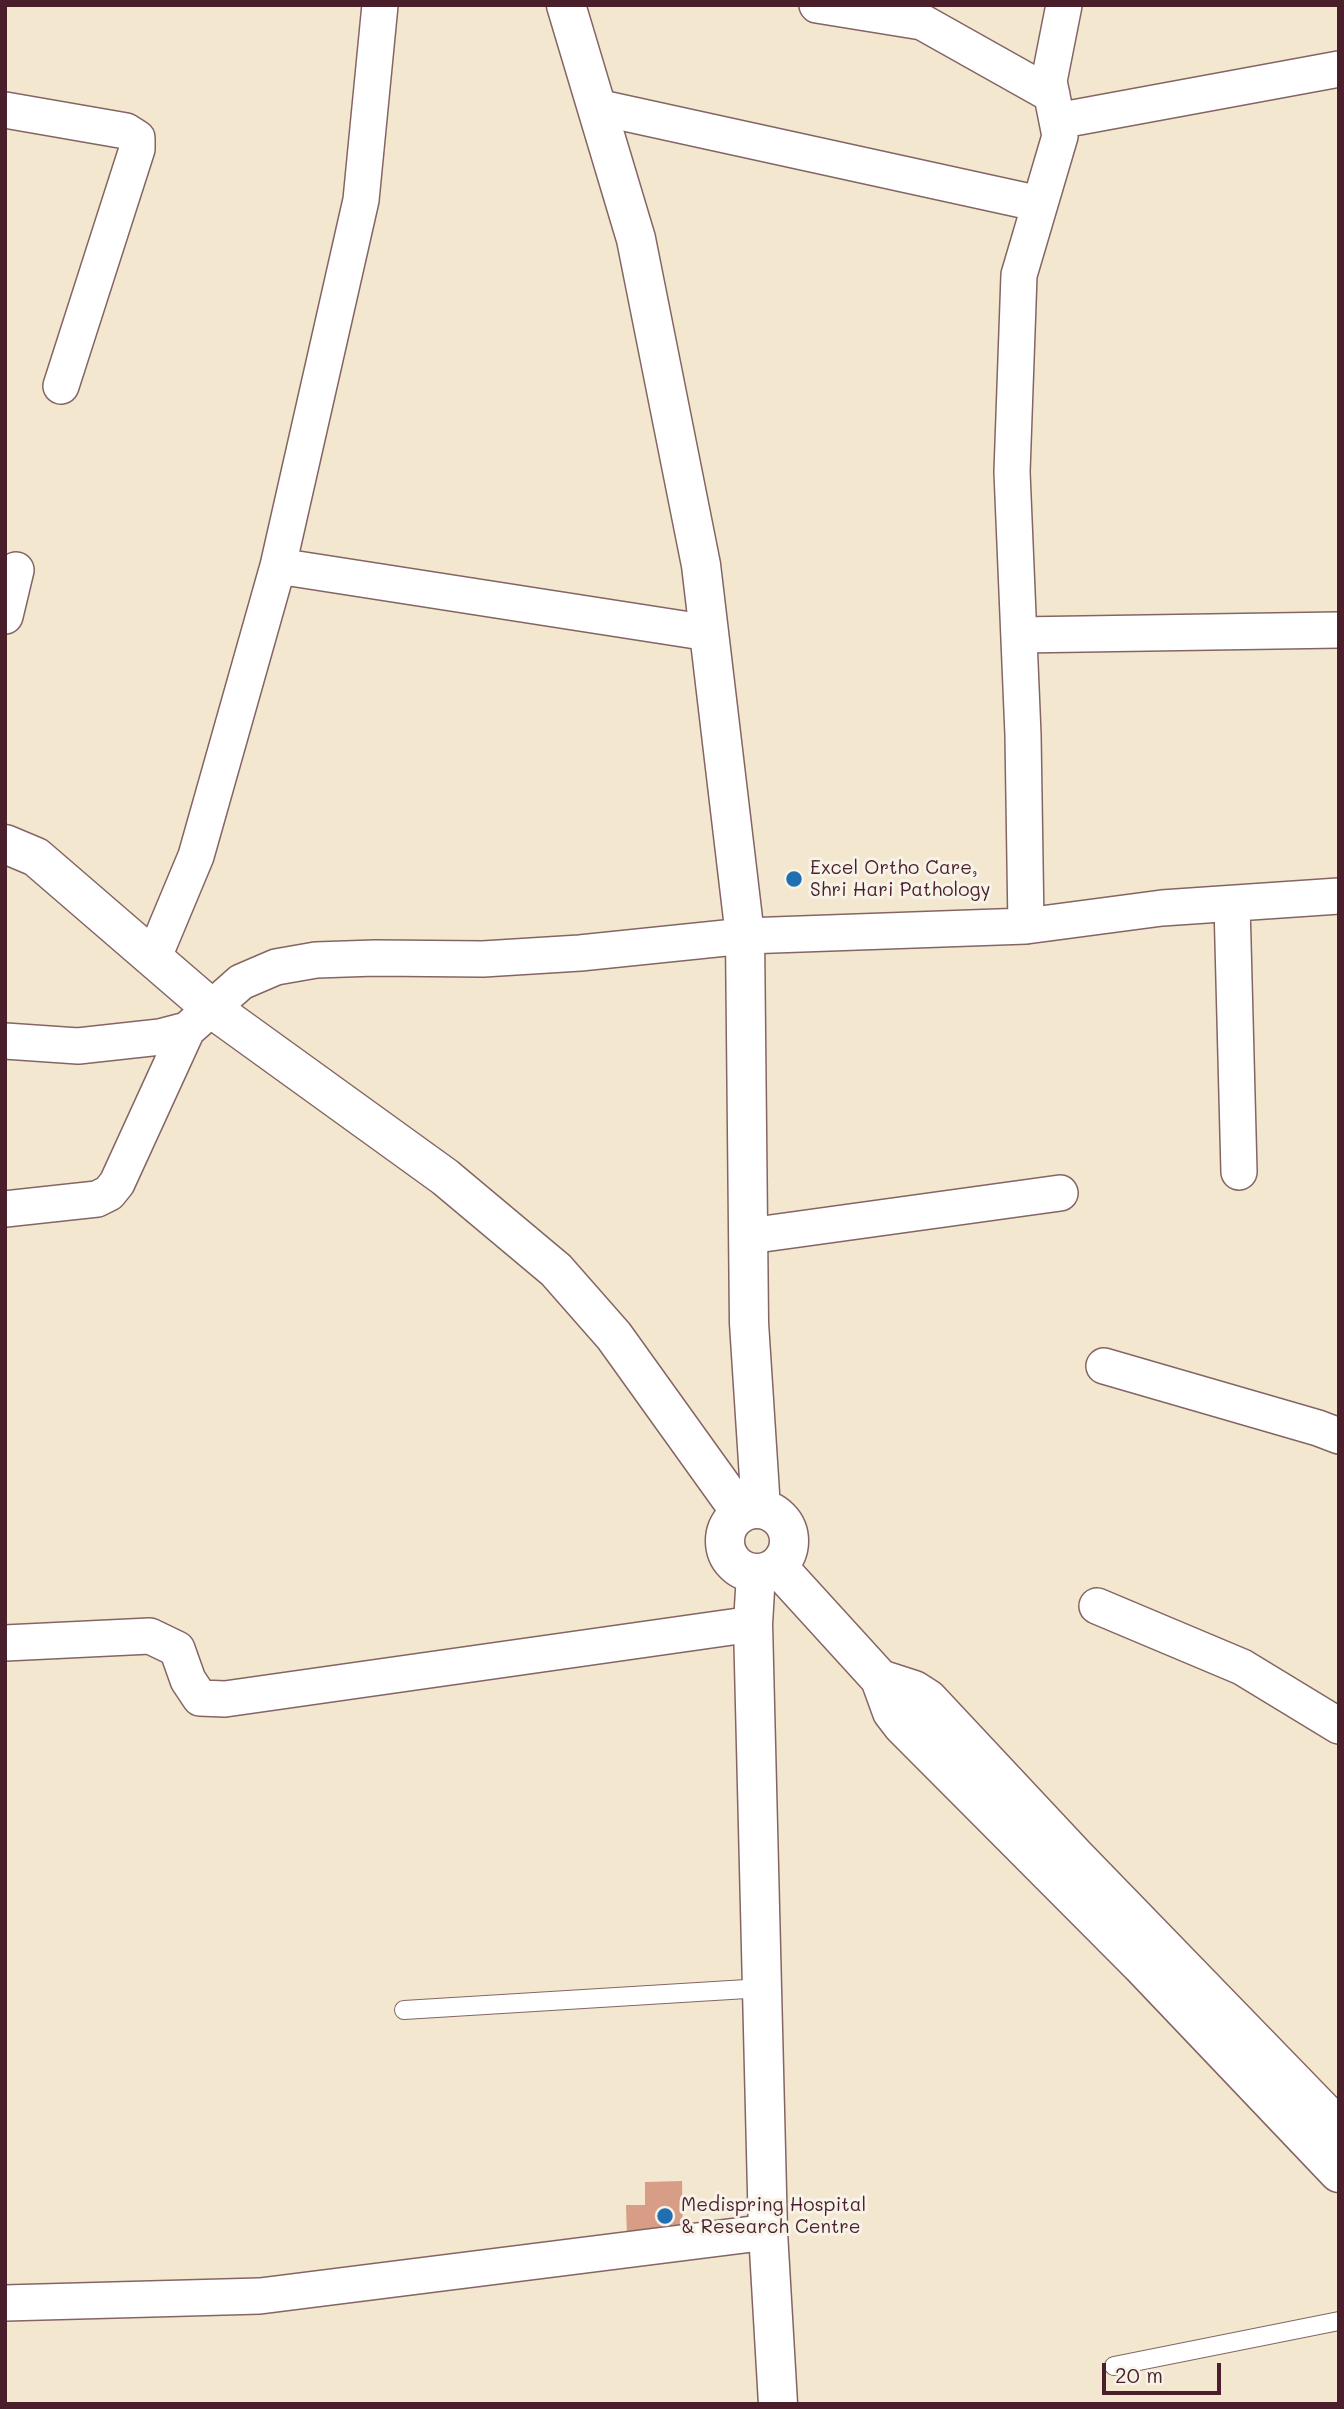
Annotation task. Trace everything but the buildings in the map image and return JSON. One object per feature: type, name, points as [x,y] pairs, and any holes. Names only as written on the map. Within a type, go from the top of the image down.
[{"type":"street","points":[[153,959],[196,856],[278,566],[361,200],[380,5]]},
{"type":"street","points":[[566,5],[636,239],[701,565],[745,936],[751,1511]]},
{"type":"street","points":[[817,5],[922,22],[1054,108],[1339,69]]},
{"type":"street","points":[[1026,926],[1012,472],[1019,275],[1060,136],[1049,81],[1064,5]]},
{"type":"street","points":[[597,107],[1040,204]]},
{"type":"street","points":[[5,110],[126,131],[137,138],[137,149],[61,386]]},
{"type":"street","points":[[278,566],[709,633]]},
{"type":"street","points":[[5,616],[16,570]]},
{"type":"street","points":[[1018,635],[1339,630]]},
{"type":"street","points":[[5,844],[36,857],[153,959],[199,1019],[446,1177],[556,1270],[614,1336],[751,1511],[780,1518],[786,1527],[788,1548],[784,1558],[766,1569],[746,1571],[736,1566],[725,1548],[727,1528],[751,1511]]},
{"type":"street","points":[[5,1041],[78,1046],[160,1037],[199,1019],[242,982],[276,967],[316,960],[483,959],[580,953],[745,936],[1026,926],[1162,908],[1339,896]]},
{"type":"street","points":[[1232,904],[1239,1172]]},
{"type":"street","points":[[5,1209],[97,1199],[109,1193],[117,1183],[199,1019]]},
{"type":"street","points":[[749,1236],[1060,1193]]},
{"type":"street","points":[[1104,1366],[1339,1436]]},
{"type":"street","points":[[766,1569],[753,1624],[768,2232],[778,2404]]},
{"type":"street","points":[[766,1569],[880,1679],[915,1690],[928,1699],[1075,1856],[1339,2128]]},
{"type":"street","points":[[1097,1606],[1242,1667],[1339,1726]]},
{"type":"street","points":[[5,1643],[150,1636],[177,1649],[188,1679],[200,1698],[225,1699],[753,1624]]},
{"type":"street","points":[[880,1679],[892,1713],[902,1725],[1142,1965],[1339,2173]]},
{"type":"street","points":[[5,2303],[260,2296],[768,2232]]},
{"type":"lane","points":[[404,2010],[763,1987]]},
{"type":"lane","points":[[1114,2366],[1339,2321]]},
{"type":"place","name":"Excel Ortho Care, Shri Hari Pathology","points":[[794,879]]},
{"type":"place","name":"Medispring Hospital & Research Centre","points":[[665,2216]]}]
